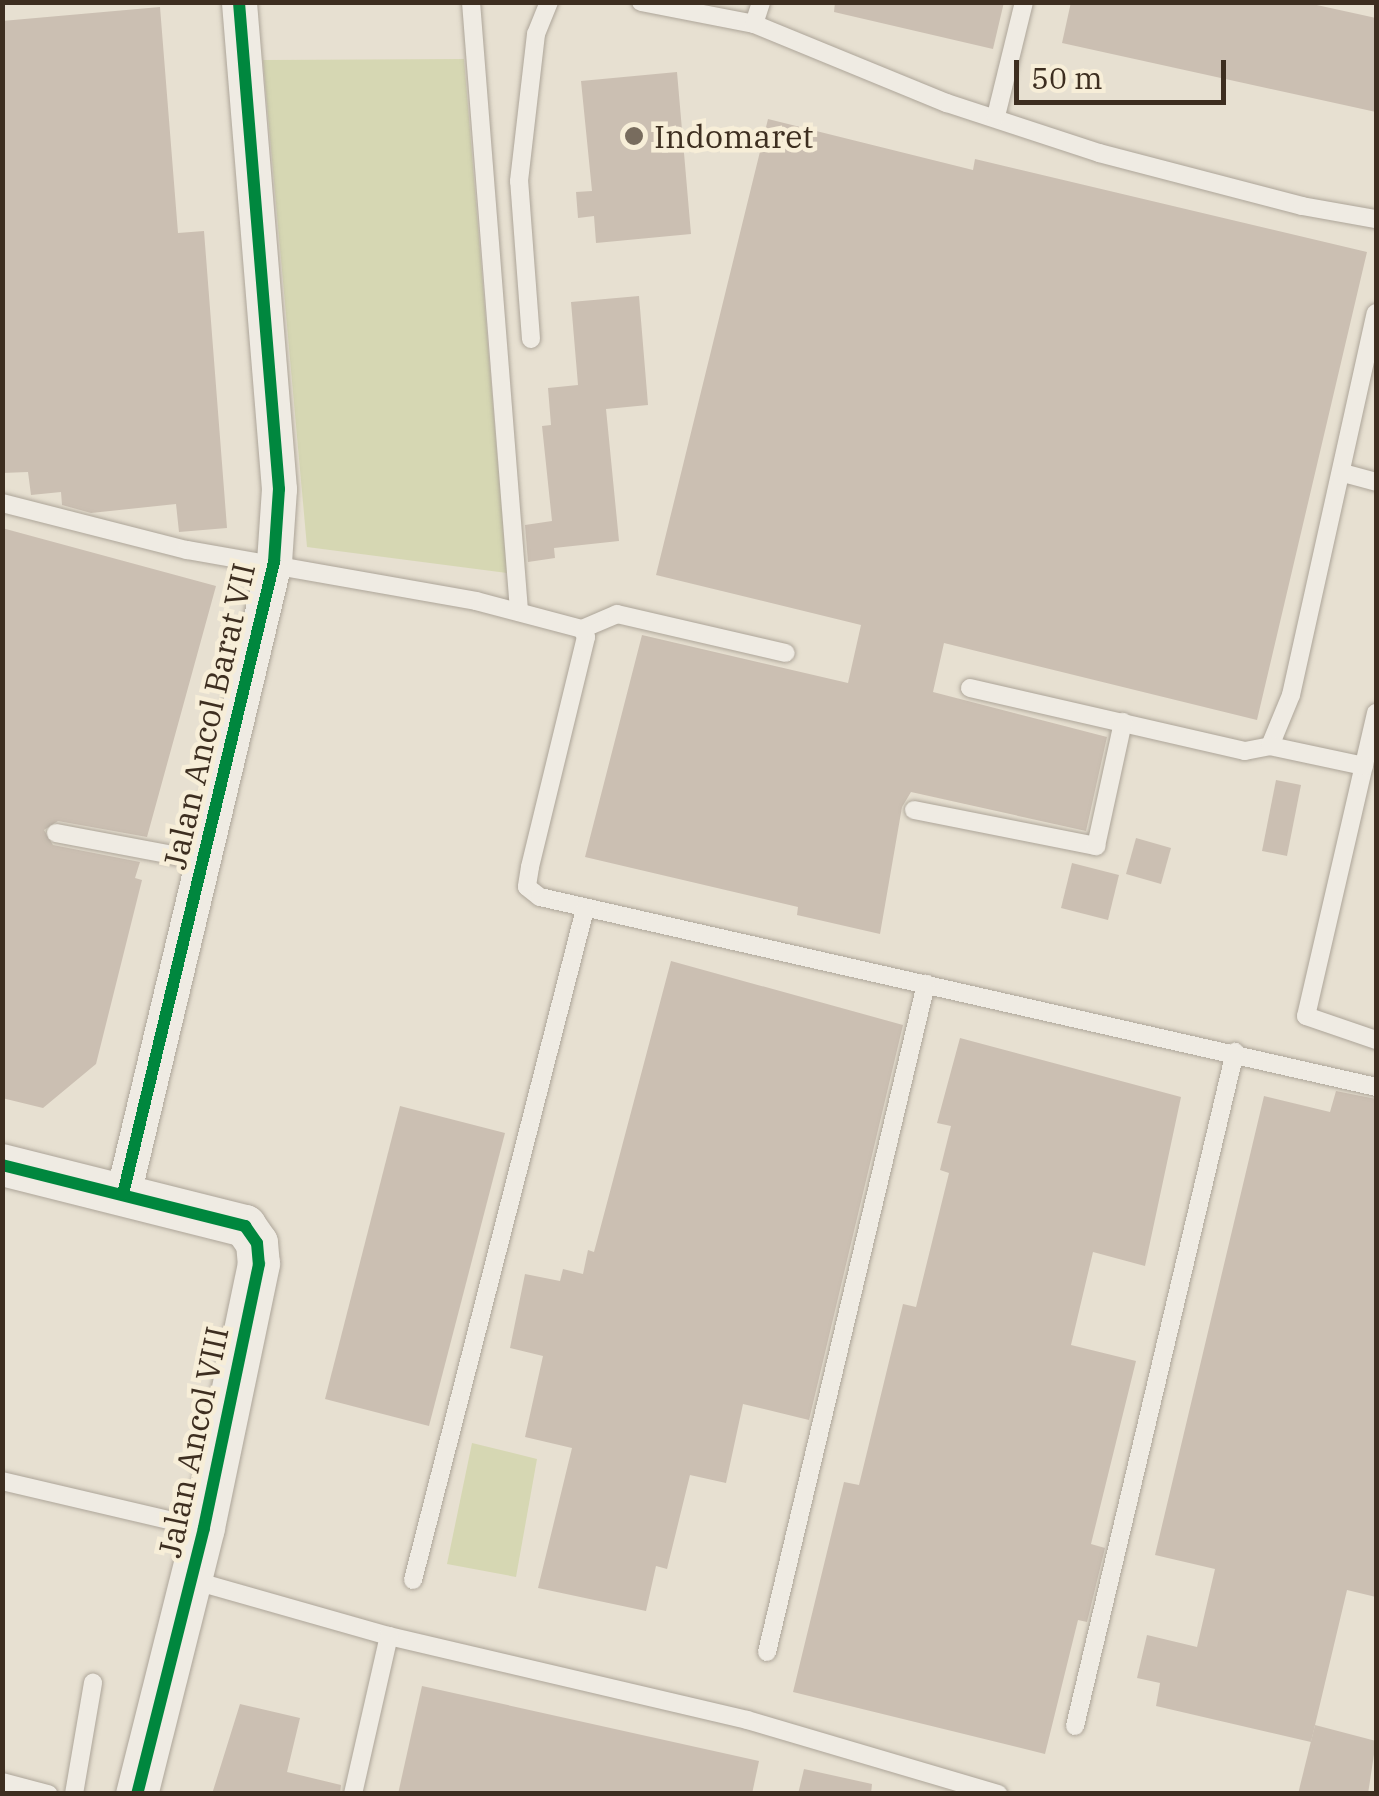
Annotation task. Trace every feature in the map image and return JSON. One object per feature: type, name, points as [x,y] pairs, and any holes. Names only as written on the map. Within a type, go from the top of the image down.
[{"type":"street","name":"Jalan Ancol Barat VII","points":[[123,1194],[274,562],[279,489],[239,2]]},
{"type":"street","name":"Jalan Ancol VIII","points":[[2,1164],[245,1226],[257,1243],[259,1264],[204,1528],[137,1794]]},
{"type":"lane","points":[[472,2],[519,610]]},
{"type":"lane","points":[[531,339],[519,180],[536,34],[549,2]]},
{"type":"lane","points":[[641,2],[754,24],[948,104],[1199,180],[1376,219]]},
{"type":"lane","points":[[754,24],[761,2]]},
{"type":"lane","points":[[996,116],[1024,2]]},
{"type":"lane","points":[[1270,746],[1290,695],[1376,314]]},
{"type":"lane","points":[[1343,473],[1376,482]]},
{"type":"lane","points":[[2,503],[186,550],[274,562],[519,610],[582,629],[617,614],[786,653]]},
{"type":"lane","points":[[582,629],[586,637],[528,887],[585,909],[1236,1052],[1376,1087]]},
{"type":"lane","points":[[970,688],[1245,751],[1270,746],[1364,766]]},
{"type":"lane","points":[[1376,713],[1306,1016],[1376,1040]]},
{"type":"lane","points":[[914,810],[1096,846],[1123,722]]},
{"type":"lane","points":[[56,833],[204,861]]},
{"type":"lane","points":[[413,1580],[585,909]]},
{"type":"lane","points":[[767,1652],[926,984]]},
{"type":"lane","points":[[1075,1726],[1236,1052]]},
{"type":"lane","points":[[2,1480],[204,1528]]},
{"type":"lane","points":[[192,1580],[389,1636],[747,1720],[998,1794]]},
{"type":"lane","points":[[353,1794],[389,1636]]},
{"type":"lane","points":[[74,1794],[93,1684]]},
{"type":"lane","points":[[2,1782],[48,1794]]},
{"type":"green space","points":[[464,59],[507,573],[307,547],[263,60]]},
{"type":"green space","points":[[472,1443],[537,1459],[516,1577],[447,1564]]},
{"type":"building","points":[[835,2],[1004,2],[993,49],[834,12]]},
{"type":"building","points":[[1071,2],[1303,2],[1376,18],[1376,112],[1062,43]]},
{"type":"building","points":[[160,7],[178,233],[204,231],[227,528],[179,532],[176,504],[91,513],[62,505],[61,492],[31,495],[28,472],[2,473],[2,21]]},
{"type":"building","name":"Indomaret","points":[[677,72],[691,234],[596,243],[594,216],[578,218],[576,192],[592,191],[581,81]]},
{"type":"building","points":[[768,119],[973,170],[975,159],[1367,252],[1257,720],[944,643],[933,692],[1107,737],[1086,831],[911,792],[902,807],[880,934],[797,915],[798,907],[585,857],[642,635],[848,683],[861,625],[656,575]]},
{"type":"building","points":[[639,296],[648,405],[606,409],[619,541],[554,548],[555,558],[528,562],[525,525],[552,521],[542,426],[551,425],[548,388],[578,385],[571,302]]},
{"type":"building","points":[[2,528],[216,586],[147,837],[58,821],[44,830],[53,845],[140,862],[135,878],[142,880],[96,1064],[43,1108],[2,1098]]},
{"type":"building","points":[[1276,780],[1301,785],[1287,856],[1262,851]]},
{"type":"building","points":[[1136,838],[1171,848],[1161,884],[1126,874]]},
{"type":"building","points":[[1072,863],[1119,875],[1108,920],[1061,908]]},
{"type":"building","points":[[671,961],[903,1025],[809,1420],[743,1404],[726,1483],[690,1475],[667,1569],[656,1566],[646,1611],[538,1588],[572,1448],[525,1437],[543,1356],[510,1348],[525,1274],[560,1281],[563,1269],[583,1274],[588,1250],[594,1252]]},
{"type":"building","points":[[960,1038],[1181,1097],[1145,1266],[1093,1252],[1071,1345],[1136,1361],[1091,1544],[1105,1548],[1087,1622],[1078,1620],[1045,1754],[793,1692],[844,1482],[859,1485],[903,1304],[916,1307],[949,1173],[940,1170],[951,1126],[937,1123]]},
{"type":"building","points":[[1336,1091],[1376,1099],[1376,1597],[1347,1590],[1311,1742],[1156,1706],[1160,1683],[1137,1678],[1147,1635],[1197,1647],[1215,1569],[1155,1555],[1264,1096],[1330,1112]]},
{"type":"building","points":[[400,1106],[505,1133],[429,1426],[325,1399]]},
{"type":"building","points":[[422,1686],[759,1761],[752,1794],[398,1794]]},
{"type":"building","points":[[240,1704],[300,1718],[287,1772],[341,1785],[340,1794],[212,1794]]},
{"type":"building","points":[[1315,1725],[1376,1741],[1368,1794],[1298,1794]]},
{"type":"building","points":[[804,1769],[872,1784],[871,1794],[798,1794]]},
{"type":"cycle path","points":[[123,1194],[274,562],[279,489],[239,2]]},
{"type":"cycle path","points":[[2,1165],[245,1226],[257,1243],[259,1264],[204,1528],[137,1794]]},
{"type":"place","name":"Indomaret","points":[[634,136]]}]
